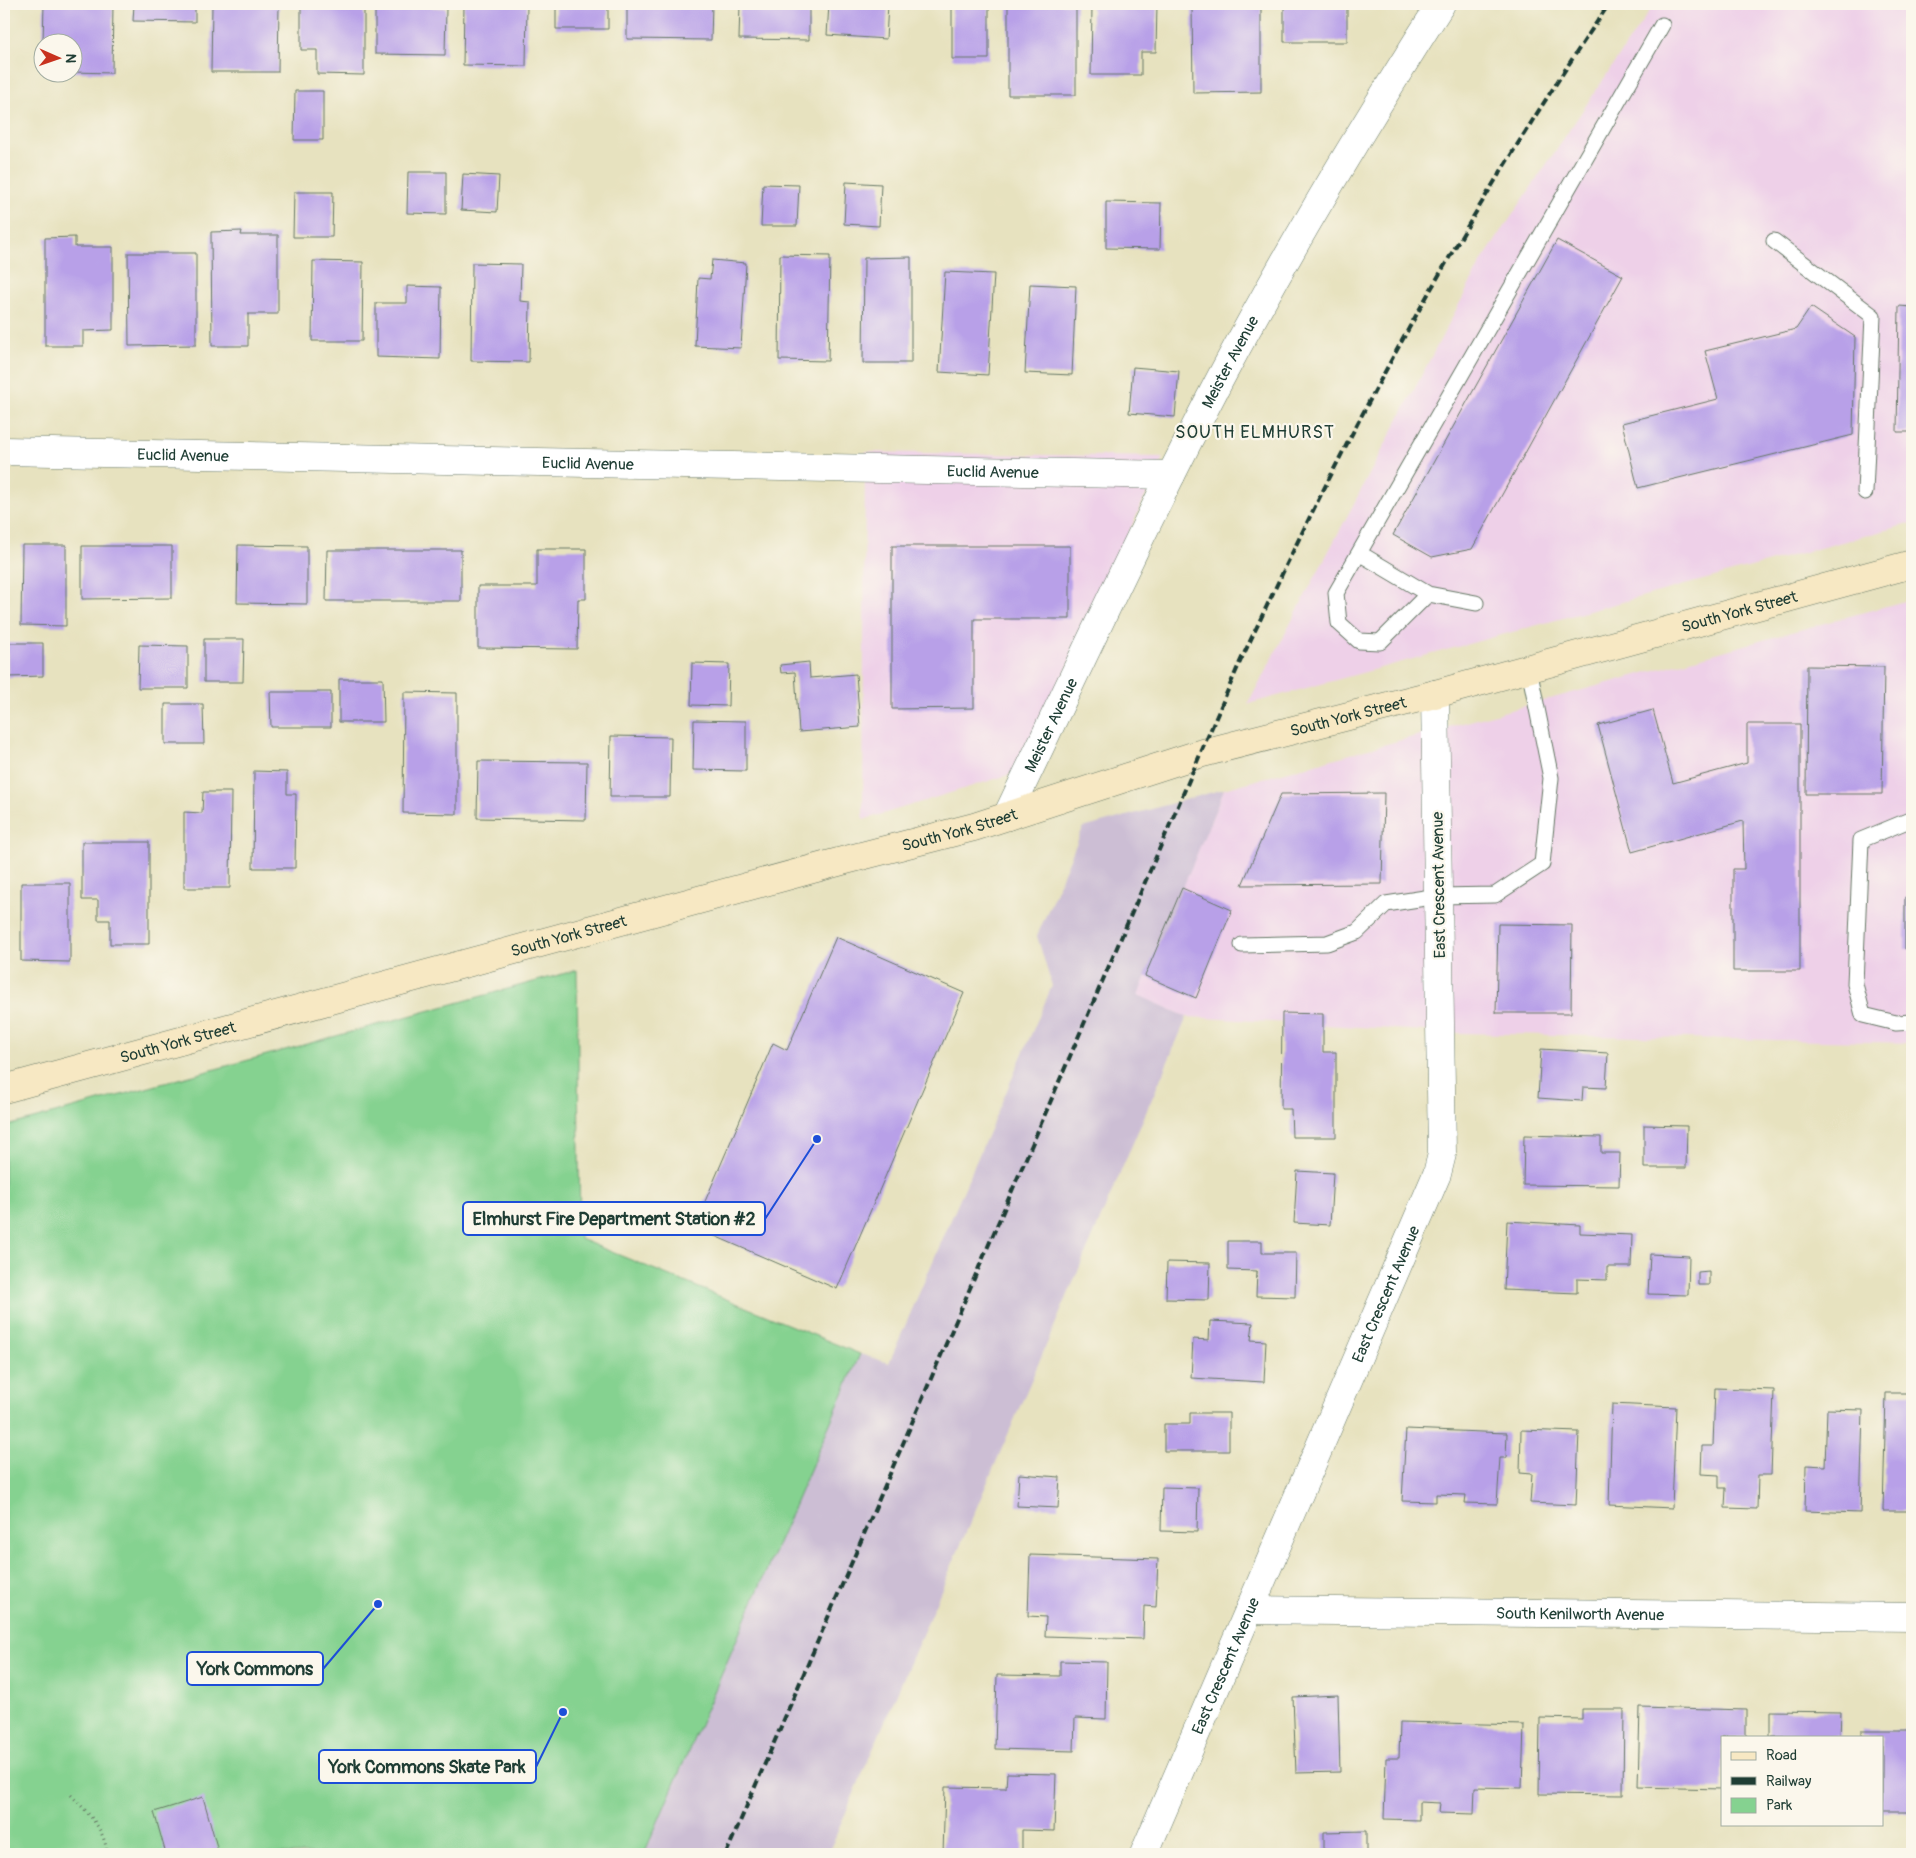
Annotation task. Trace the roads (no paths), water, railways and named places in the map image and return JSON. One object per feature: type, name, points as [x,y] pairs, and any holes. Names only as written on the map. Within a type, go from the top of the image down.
[{"type":"main road","name":"South York Street","points":[[4,1090],[974,827],[1199,754],[1435,694],[1912,564]]},
{"type":"street","name":"Meister Avenue","points":[[1007,816],[1171,475],[1221,378],[1305,226],[1383,95],[1441,4]]},
{"type":"street","name":"Euclid Avenue","points":[[4,450],[1171,475]]},
{"type":"street","name":"East Crescent Avenue","points":[[1144,1854],[1437,1174],[1442,1154],[1435,694]]},
{"type":"street","name":"South Kenilworth Avenue","points":[[1249,1610],[1912,1617]]},
{"type":"lane","points":[[1428,594],[1380,642],[1359,641],[1339,623],[1336,592],[1662,25]]},
{"type":"lane","points":[[1774,241],[1873,316],[1865,492]]},
{"type":"lane","points":[[1359,553],[1428,594],[1476,603]]},
{"type":"lane","points":[[1242,945],[1327,943],[1357,932],[1386,904],[1438,896],[1495,895],[1542,864],[1551,778],[1529,668]]},
{"type":"lane","points":[[1912,819],[1861,840],[1854,984],[1863,1015],[1896,1023],[1912,1022]]},
{"type":"railway","points":[[726,1854],[1240,662],[1294,549],[1392,358],[1496,179],[1609,4]]},
{"type":"place","name":"Elmhurst Fire Department Station #2","points":[[817,1139]]},
{"type":"place","name":"York Commons","points":[[378,1604]]},
{"type":"place","name":"York Commons Skate Park","points":[[563,1712]]},
{"type":"district","name":"SOUTH ELMHURST","points":[[1255,432]]}]
